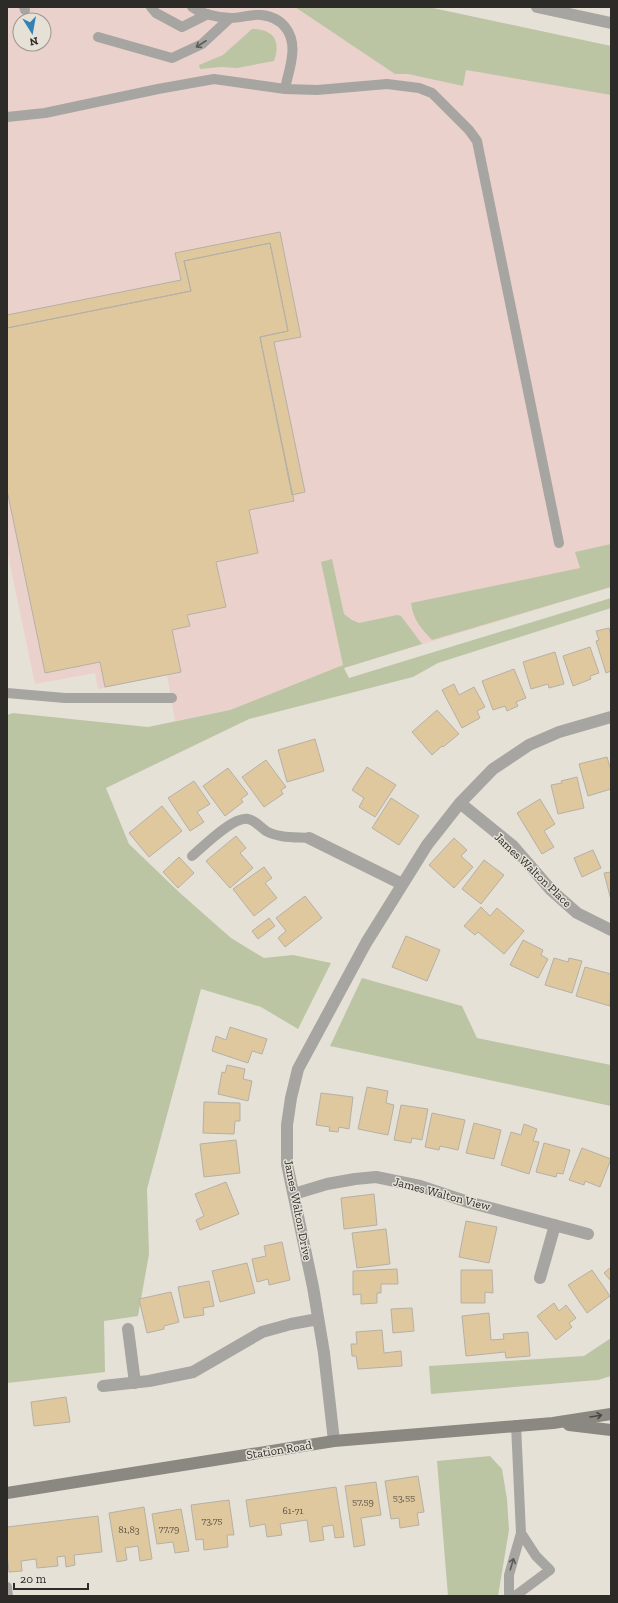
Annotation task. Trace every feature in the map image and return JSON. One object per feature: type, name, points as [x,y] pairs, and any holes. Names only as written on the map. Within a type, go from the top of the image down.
[{"type":"main road","name":"Station Road","points":[[7,1493],[334,1441],[554,1422],[611,1414]]},
{"type":"main road","name":"Station Road","points":[[554,1422],[611,1430]]},
{"type":"street","points":[[537,7],[611,23]]},
{"type":"street","name":"James Walton Drive","points":[[334,1441],[318,1319],[309,1265],[287,1164],[287,1125],[291,1098],[298,1070],[366,943],[427,845],[460,803],[493,769],[529,745],[559,732],[611,717]]},
{"type":"street","name":"James Walton Place","points":[[460,803],[512,846],[551,890],[577,913],[611,930]]},
{"type":"street","points":[[309,838],[402,884]]},
{"type":"street","name":"James Walton View","points":[[294,1194],[355,1178],[376,1177],[420,1186],[468,1202],[588,1234]]},
{"type":"street","points":[[540,1278],[555,1226]]},
{"type":"street","points":[[103,1386],[174,1377],[193,1372],[262,1332],[291,1324],[318,1319]]},
{"type":"street","points":[[128,1329],[135,1382]]},
{"type":"lane","points":[[150,7],[156,13],[182,27],[208,14]]},
{"type":"lane","points":[[192,7],[208,14],[230,18],[260,15],[272,17],[287,27],[292,44],[292,55],[284,89]]},
{"type":"lane","points":[[250,7],[260,15]]},
{"type":"lane","points":[[98,37],[172,58],[202,44],[230,18]]},
{"type":"lane","points":[[7,117],[29,113],[45,113],[158,89],[214,79],[284,89],[317,90],[387,84],[419,88],[432,93],[469,130],[476,141],[559,542]]},
{"type":"lane","points":[[7,693],[65,698],[172,698]]},
{"type":"lane","points":[[192,856],[228,826],[240,819],[248,819],[266,831],[280,836],[309,838]]},
{"type":"lane","points":[[509,1596],[509,1574],[521,1533],[516,1425]]},
{"type":"lane","points":[[515,1596],[550,1570],[536,1556],[521,1533]]},
{"type":"lane","points":[[7,1587],[8,1596]]},
{"type":"shaded area","points":[[7,7],[428,7],[611,46],[611,587],[344,668],[343,665],[230,710],[175,721],[167,675],[98,689],[95,673],[35,684],[7,551]]},
{"type":"green space","points":[[295,7],[428,7],[611,46],[611,95],[466,70],[463,86],[408,74],[395,74]]},
{"type":"green space","points":[[252,29],[266,31],[274,38],[277,48],[274,61],[237,68],[221,67],[200,69],[199,65],[223,55]]},
{"type":"green space","points":[[611,544],[611,587],[432,640],[421,628],[412,609],[411,603],[580,568],[575,552]]},
{"type":"green space","points":[[332,559],[344,614],[359,623],[397,615],[401,616],[422,644],[344,668],[349,678],[611,598],[611,608],[438,663],[413,677],[249,719],[106,788],[129,844],[180,893],[231,938],[264,958],[293,955],[331,963],[298,1029],[261,1007],[201,989],[147,1189],[149,1254],[138,1316],[104,1321],[105,1372],[7,1383],[7,715],[13,713],[148,727],[230,710],[343,665],[321,562]]},
{"type":"green space","points":[[362,978],[462,1006],[477,1038],[611,1065],[611,1106],[330,1046]]},
{"type":"green space","points":[[611,1338],[611,1376],[598,1380],[431,1394],[429,1366],[584,1356]]},
{"type":"green space","points":[[490,1456],[502,1469],[507,1499],[509,1530],[498,1596],[448,1596],[437,1461]]},
{"type":"building","points":[[280,232],[301,337],[274,342],[305,492],[292,495],[260,337],[288,331],[270,243],[184,261],[191,291],[7,328],[7,315],[181,280],[175,253]]},
{"type":"building","points":[[270,243],[288,331],[260,337],[294,501],[249,510],[258,553],[216,562],[226,607],[187,615],[190,626],[172,630],[181,672],[105,687],[100,662],[45,673],[7,490],[7,328],[191,291],[184,261]]},
{"type":"building","points":[[609,628],[611,636],[611,671],[606,673],[596,641],[599,640],[596,631]]},
{"type":"building","points":[[590,647],[599,673],[590,676],[591,679],[573,686],[563,656]]},
{"type":"building","points":[[555,652],[564,684],[549,688],[548,684],[531,689],[523,662]]},
{"type":"building","points":[[514,669],[526,698],[516,702],[518,706],[507,711],[505,706],[493,710],[482,681]]},
{"type":"building","points":[[454,684],[459,695],[474,687],[485,707],[477,711],[480,718],[462,728],[442,690]]},
{"type":"building","points":[[437,710],[459,734],[432,755],[412,732]]},
{"type":"building","points":[[315,739],[324,771],[287,782],[278,750]]},
{"type":"building","points":[[607,757],[611,770],[611,789],[588,796],[579,764]]},
{"type":"building","points":[[266,760],[286,787],[281,790],[283,794],[264,807],[242,777]]},
{"type":"building","points":[[367,767],[396,785],[375,817],[359,807],[364,798],[352,790]]},
{"type":"building","points":[[228,768],[248,794],[241,799],[243,802],[225,816],[203,786]]},
{"type":"building","points":[[577,777],[584,808],[558,814],[551,785],[562,783],[561,781]]},
{"type":"building","points":[[194,781],[210,804],[197,812],[204,822],[190,831],[168,798]]},
{"type":"building","points":[[391,798],[419,816],[399,845],[372,828]]},
{"type":"building","points":[[540,799],[555,824],[544,831],[554,847],[542,854],[517,813]]},
{"type":"building","points":[[162,806],[182,831],[149,857],[129,833]]},
{"type":"building","points":[[236,836],[246,848],[240,853],[253,868],[230,888],[206,861]]},
{"type":"building","points":[[454,838],[467,850],[461,856],[473,867],[454,888],[429,865]]},
{"type":"building","points":[[593,850],[601,868],[582,877],[574,858]]},
{"type":"building","points":[[179,857],[194,873],[178,888],[163,872]]},
{"type":"building","points":[[484,860],[504,875],[481,904],[462,889]]},
{"type":"building","points":[[264,867],[272,878],[265,883],[277,898],[254,916],[233,889]]},
{"type":"building","points":[[611,872],[611,900],[604,873]]},
{"type":"building","points":[[305,896],[322,918],[285,947],[278,938],[286,931],[276,918]]},
{"type":"building","points":[[481,907],[490,916],[497,908],[524,931],[504,954],[478,932],[475,935],[464,926]]},
{"type":"building","points":[[269,918],[275,926],[258,939],[252,931]]},
{"type":"building","points":[[406,936],[440,950],[427,981],[392,967]]},
{"type":"building","points":[[523,940],[543,950],[541,955],[548,959],[538,978],[510,965]]},
{"type":"building","points":[[554,958],[568,962],[569,958],[582,961],[572,993],[545,985]]},
{"type":"building","points":[[585,967],[611,974],[610,1006],[576,996]]},
{"type":"building","points":[[230,1027],[267,1039],[262,1054],[252,1051],[248,1063],[212,1051],[216,1036],[226,1040]]},
{"type":"building","points":[[227,1065],[245,1069],[243,1079],[252,1081],[248,1101],[218,1094],[222,1072],[225,1073]]},
{"type":"building","points":[[367,1087],[388,1091],[386,1103],[394,1105],[388,1135],[358,1129]]},
{"type":"building","points":[[321,1093],[353,1097],[349,1129],[339,1127],[338,1132],[329,1131],[330,1127],[316,1125]]},
{"type":"building","points":[[204,1102],[240,1103],[240,1121],[235,1121],[234,1134],[203,1133]]},
{"type":"building","points":[[401,1105],[428,1109],[422,1140],[412,1138],[411,1143],[394,1140]]},
{"type":"building","points":[[432,1113],[465,1120],[458,1150],[440,1146],[439,1150],[425,1147]]},
{"type":"building","points":[[474,1123],[501,1130],[494,1159],[466,1153]]},
{"type":"building","points":[[524,1124],[537,1129],[533,1141],[539,1142],[529,1174],[501,1165],[511,1132],[521,1135]]},
{"type":"building","points":[[236,1140],[240,1173],[204,1177],[200,1144]]},
{"type":"building","points":[[544,1143],[570,1150],[563,1174],[557,1173],[556,1177],[536,1172]]},
{"type":"building","points":[[582,1148],[611,1159],[600,1187],[585,1181],[584,1185],[569,1180]]},
{"type":"building","points":[[226,1182],[239,1214],[200,1230],[196,1220],[204,1216],[195,1194]]},
{"type":"building","points":[[374,1194],[377,1225],[344,1229],[341,1198]]},
{"type":"building","points":[[466,1221],[497,1227],[489,1263],[459,1257]]},
{"type":"building","points":[[386,1229],[390,1264],[357,1268],[352,1233]]},
{"type":"building","points":[[282,1242],[290,1280],[269,1285],[268,1279],[257,1282],[252,1259],[266,1256],[264,1246]]},
{"type":"building","points":[[247,1263],[255,1293],[220,1302],[212,1271]]},
{"type":"building","points":[[611,1267],[611,1281],[604,1273]]},
{"type":"building","points":[[397,1269],[398,1284],[381,1284],[381,1293],[377,1293],[377,1303],[361,1304],[361,1294],[353,1295],[353,1271]]},
{"type":"building","points":[[461,1270],[492,1270],[493,1293],[485,1292],[485,1303],[461,1303]]},
{"type":"building","points":[[592,1270],[610,1296],[587,1313],[568,1285]]},
{"type":"building","points":[[209,1281],[214,1306],[203,1308],[204,1315],[184,1318],[178,1287]]},
{"type":"building","points":[[171,1292],[179,1322],[164,1326],[164,1329],[147,1333],[139,1299]]},
{"type":"building","points":[[554,1303],[559,1311],[566,1305],[576,1318],[569,1323],[572,1327],[556,1340],[537,1316]]},
{"type":"building","points":[[412,1308],[414,1331],[393,1333],[391,1309]]},
{"type":"building","points":[[489,1313],[491,1340],[504,1339],[503,1334],[528,1332],[530,1356],[506,1358],[505,1352],[466,1356],[462,1316]]},
{"type":"building","points":[[382,1330],[384,1353],[401,1351],[402,1366],[358,1369],[356,1356],[352,1356],[351,1344],[357,1344],[356,1332]]},
{"type":"building","points":[[66,1397],[70,1422],[34,1426],[31,1402]]},
{"type":"building","points":[[418,1476],[424,1512],[417,1513],[419,1525],[400,1528],[399,1518],[391,1519],[385,1481]]},
{"type":"building","points":[[376,1482],[381,1515],[361,1518],[365,1545],[354,1547],[345,1486]]},
{"type":"building","points":[[336,1487],[344,1537],[335,1538],[333,1525],[322,1527],[324,1540],[310,1542],[307,1520],[280,1524],[282,1535],[267,1537],[265,1524],[250,1527],[246,1500]]},
{"type":"building","points":[[229,1500],[234,1535],[227,1535],[228,1547],[204,1550],[203,1539],[196,1540],[191,1505]]},
{"type":"building","points":[[144,1507],[152,1559],[140,1561],[138,1546],[125,1548],[127,1560],[117,1562],[109,1513]]},
{"type":"building","points":[[181,1509],[189,1551],[175,1553],[173,1542],[157,1544],[152,1514]]},
{"type":"building","points":[[98,1516],[102,1552],[74,1555],[75,1565],[66,1567],[65,1556],[57,1557],[58,1566],[37,1568],[36,1559],[21,1561],[22,1571],[9,1572],[7,1527]]}]
